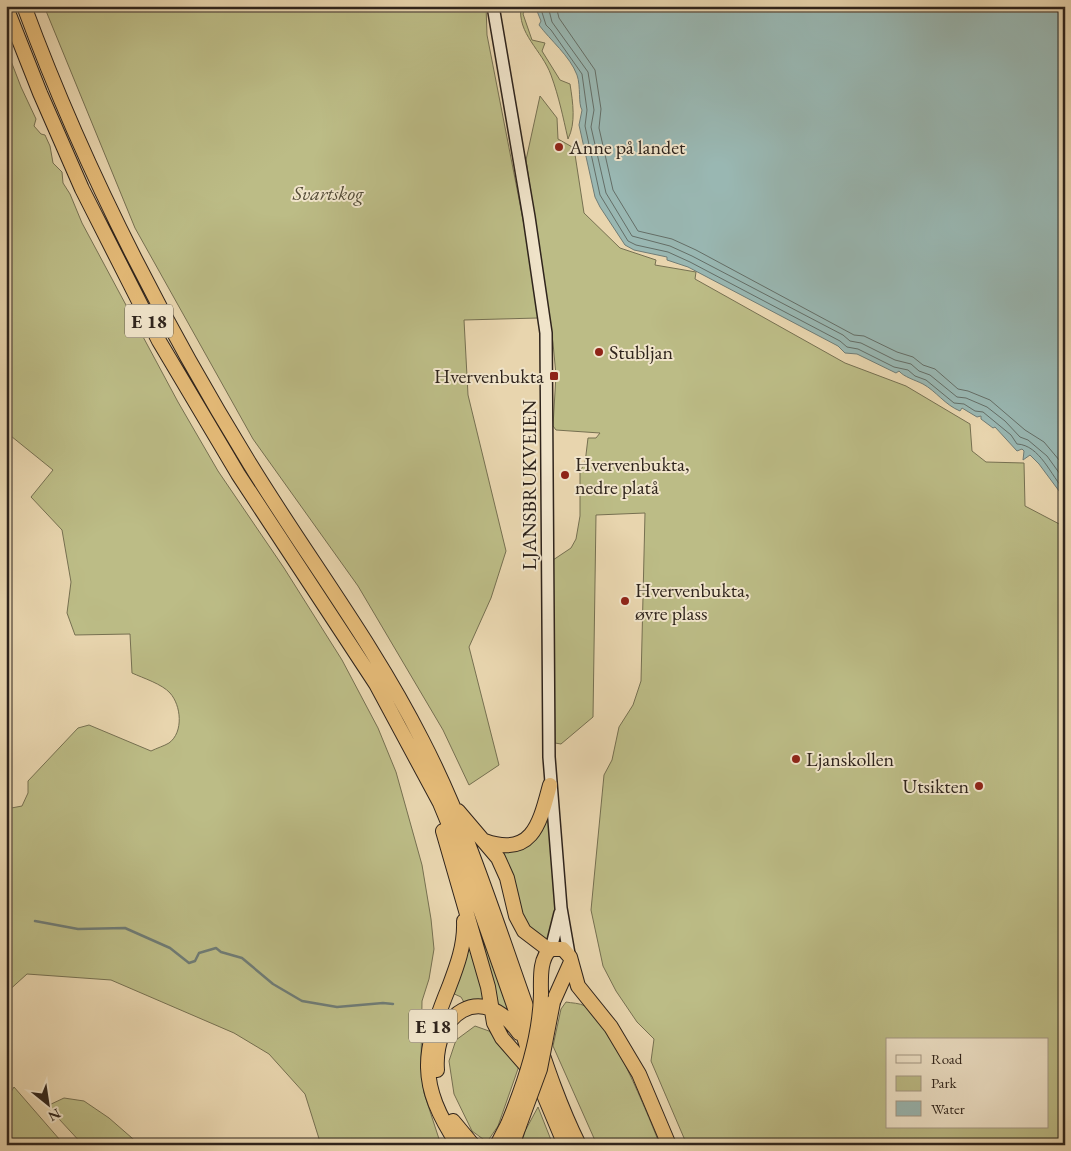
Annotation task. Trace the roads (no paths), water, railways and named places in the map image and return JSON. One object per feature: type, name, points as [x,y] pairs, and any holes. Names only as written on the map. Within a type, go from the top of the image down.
[{"type":"highway","name":"E 18","points":[[24,6],[80,142],[152,292],[197,375],[251,466],[388,677],[423,741],[454,807],[480,875],[557,1094],[579,1145]]},
{"type":"highway","name":"E 18","points":[[6,7],[40,93],[82,189],[151,325],[238,474],[368,670],[445,814],[517,1014],[536,1076],[565,1145]]},
{"type":"highway","name":"E 18","points":[[420,767],[451,856],[463,905],[488,987],[491,1007],[498,1031],[536,1076]]},
{"type":"highway","points":[[485,841],[508,846],[516,845],[529,837],[542,814],[550,785]]},
{"type":"highway","name":"E 18","points":[[454,807],[498,858],[505,873],[516,916],[524,931],[548,954]]},
{"type":"highway","name":"E 18","points":[[458,1145],[437,1110],[427,1068],[433,1029],[461,953],[463,905]]},
{"type":"highway","name":"E 18","points":[[558,948],[568,963],[560,974],[552,974],[546,969],[548,954],[558,948]]},
{"type":"highway","points":[[512,1145],[514,1125],[539,1024],[541,994],[548,954]]},
{"type":"highway","points":[[497,1145],[514,1125],[540,1069],[553,1002],[568,963]]},
{"type":"highway","points":[[568,963],[580,989],[611,1027],[639,1074],[669,1145]]},
{"type":"highway","name":"E 18","points":[[473,1145],[458,1129],[446,1107],[438,1082],[438,1053],[444,1032],[457,1014],[476,1006],[491,1007],[509,1018],[523,1038]]},
{"type":"main road","name":"LJANSBRUKVEIEN","points":[[493,6],[529,217],[546,332],[550,785],[568,963]]},
{"type":"main road","name":"LJANSBRUKVEIEN","points":[[548,954],[561,908]]},
{"type":"water","points":[[535,6],[1065,6],[1065,499],[1030,455],[1023,460],[1024,451],[1022,449],[1017,451],[995,427],[993,428],[981,419],[981,416],[977,417],[962,408],[960,411],[945,402],[928,387],[899,371],[896,373],[857,354],[845,353],[838,346],[688,267],[667,260],[667,257],[634,250],[625,245],[595,197],[579,125],[582,110],[577,75],[565,55],[539,25],[541,21]]},
{"type":"waterway","points":[[35,921],[78,929],[125,928],[170,948],[189,963],[195,961],[199,953],[216,948],[221,952],[242,958],[273,984],[302,1001],[337,1007],[383,1003],[393,1004]]},
{"type":"place","name":"Anne på landet","points":[[559,147]]},
{"type":"place","name":"Stubljan","points":[[599,352]]},
{"type":"place","name":"Hvervenbukta","points":[[554,376]]},
{"type":"place","name":"Hvervenbukta, nedre platå","points":[[565,475]]},
{"type":"place","name":"Hvervenbukta, øvre plass","points":[[625,601]]},
{"type":"place","name":"Ljanskollen","points":[[796,759]]},
{"type":"place","name":"Utsikten","points":[[979,786]]},
{"type":"park label","name":"Svartskog","points":[[328,193]]}]
